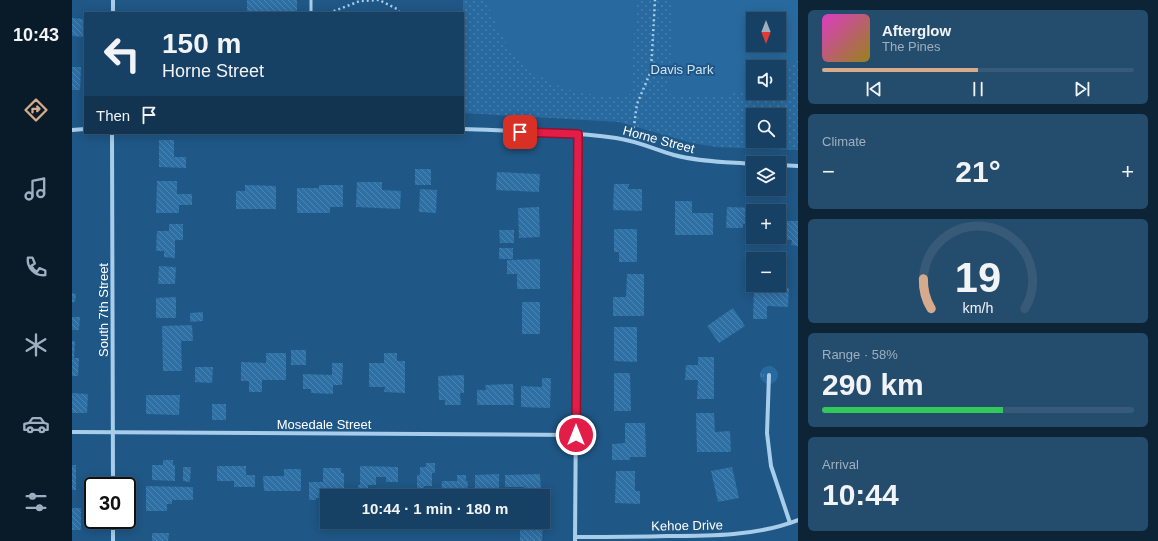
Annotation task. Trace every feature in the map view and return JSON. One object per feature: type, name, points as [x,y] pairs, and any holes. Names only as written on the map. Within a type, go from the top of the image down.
[{"type":"street","points":[[113,0],[113,12]]},
{"type":"street","points":[[72,130],[84,129]]},
{"type":"street","name":"Horne Street","points":[[464,129],[578,134],[616,138],[645,144],[674,155],[706,161],[746,164]]},
{"type":"street","name":"South 7th Street","points":[[112,134],[113,477]]},
{"type":"street","points":[[575,539],[578,134]]},
{"type":"street","points":[[786,165],[798,166]]},
{"type":"street","points":[[769,375],[767,433],[771,466],[790,523]]},
{"type":"street","name":"Mosedale Street","points":[[72,432],[576,435]]},
{"type":"street","name":"Kehoe Drive","points":[[575,539],[718,536],[757,530],[798,520]]},
{"type":"street","points":[[113,529],[113,541]]},
{"type":"lane","points":[[311,0],[311,12]]},
{"type":"path","points":[[332,12],[360,1],[379,0],[397,9],[399,12]]},
{"type":"path","points":[[632,141],[633,122],[637,104],[651,71],[655,0]]},
{"type":"green space","name":"Davis Park","points":[[463,0],[798,0],[798,150],[716,147],[692,143],[619,122],[464,113]]},
{"type":"green space","points":[[487,0],[636,0],[631,94],[605,95],[582,93],[560,86],[540,76],[522,62],[508,45],[496,24]]},
{"type":"green space","points":[[673,0],[798,0],[798,58],[786,67],[786,60],[746,60],[746,90],[743,91],[712,97],[680,96],[669,94]]},
{"type":"green space","points":[[769,366],[775,369],[778,375],[775,381],[769,384],[763,381],[760,375],[763,369]]},
{"type":"building","points":[[247,0],[297,0],[297,12],[247,12]]},
{"type":"building","points":[[72,18],[84,19],[84,37],[72,36]]},
{"type":"building","points":[[72,67],[81,67],[80,90],[72,90]]},
{"type":"building","points":[[159,140],[174,140],[174,157],[186,157],[186,168],[159,167]]},
{"type":"building","points":[[415,169],[431,169],[431,185],[415,185]]},
{"type":"building","points":[[497,172],[540,174],[539,192],[496,190]]},
{"type":"building","points":[[157,181],[177,181],[177,194],[192,194],[192,205],[179,205],[179,213],[156,213]]},
{"type":"building","points":[[357,182],[382,182],[382,190],[401,191],[400,209],[356,207]]},
{"type":"building","points":[[614,184],[629,184],[628,189],[642,189],[642,211],[613,210]]},
{"type":"building","points":[[245,185],[276,186],[276,209],[236,209],[236,191],[245,191]]},
{"type":"building","points":[[319,185],[343,185],[343,207],[330,207],[330,213],[297,213],[297,188],[319,188]]},
{"type":"building","points":[[420,189],[437,190],[436,213],[419,212]]},
{"type":"building","points":[[675,201],[692,201],[692,213],[713,213],[713,235],[675,235]]},
{"type":"building","points":[[539,207],[540,237],[519,238],[518,208]]},
{"type":"building","points":[[727,207],[746,208],[746,224],[743,224],[743,228],[726,228]]},
{"type":"building","points":[[786,221],[798,221],[798,246],[791,245],[792,240],[786,240]]},
{"type":"building","points":[[169,224],[183,224],[183,240],[175,240],[175,258],[164,257],[164,251],[156,251],[157,231],[169,231]]},
{"type":"building","points":[[614,229],[637,229],[637,262],[619,262],[619,252],[614,252]]},
{"type":"building","points":[[499,230],[514,230],[514,243],[500,243]]},
{"type":"building","points":[[499,248],[513,248],[513,259],[499,259]]},
{"type":"building","points":[[540,259],[540,289],[517,289],[517,274],[507,274],[507,260]]},
{"type":"building","points":[[159,266],[176,267],[175,284],[158,284]]},
{"type":"building","points":[[627,274],[644,274],[644,316],[613,316],[613,297],[626,297]]},
{"type":"building","points":[[786,288],[789,288],[788,307],[767,306],[767,319],[753,319],[754,292],[786,292]]},
{"type":"building","points":[[72,293],[76,294],[75,302],[72,302]]},
{"type":"building","points":[[176,297],[176,318],[156,318],[156,298]]},
{"type":"building","points":[[522,302],[540,302],[540,334],[522,334]]},
{"type":"building","points":[[733,308],[745,326],[719,343],[707,326]]},
{"type":"building","points":[[203,312],[203,321],[190,322],[190,313]]},
{"type":"building","points":[[72,317],[80,317],[79,330],[72,330]]},
{"type":"building","points":[[192,325],[193,341],[181,341],[182,371],[163,371],[162,326]]},
{"type":"building","points":[[614,327],[637,327],[637,362],[614,361]]},
{"type":"building","points":[[72,341],[75,341],[74,358],[79,358],[78,376],[72,376]]},
{"type":"building","points":[[291,350],[306,350],[306,365],[291,365]]},
{"type":"building","points":[[266,353],[286,353],[286,380],[262,380],[262,392],[249,392],[249,381],[241,381],[241,362],[266,363]]},
{"type":"building","points":[[384,353],[397,353],[397,361],[405,361],[405,393],[384,392],[385,387],[369,387],[369,363],[384,363]]},
{"type":"building","points":[[698,357],[714,357],[714,399],[697,399],[698,380],[685,380],[686,365],[698,365]]},
{"type":"building","points":[[332,363],[343,363],[342,385],[333,385],[333,394],[311,393],[311,389],[303,389],[303,374],[332,375]]},
{"type":"building","points":[[195,367],[213,367],[212,383],[195,382]]},
{"type":"building","points":[[614,373],[630,373],[631,411],[614,411]]},
{"type":"building","points":[[464,375],[464,393],[460,393],[461,405],[445,405],[445,400],[439,400],[438,376]]},
{"type":"building","points":[[542,378],[551,378],[550,408],[521,407],[521,386],[542,387]]},
{"type":"building","points":[[513,384],[514,405],[477,405],[477,390],[486,390],[485,385]]},
{"type":"building","points":[[72,393],[88,394],[87,413],[72,413]]},
{"type":"building","points":[[146,395],[180,395],[179,415],[146,414]]},
{"type":"building","points":[[212,404],[226,404],[226,420],[212,420]]},
{"type":"building","points":[[696,413],[714,413],[715,432],[730,431],[731,452],[697,452]]},
{"type":"building","points":[[625,423],[645,423],[646,457],[630,457],[630,460],[612,460],[612,444],[625,443]]},
{"type":"building","points":[[163,460],[173,460],[173,465],[175,465],[175,481],[152,480],[152,465],[163,465]]},
{"type":"building","points":[[426,463],[435,463],[435,473],[432,473],[432,486],[417,488],[417,475],[420,475],[420,467],[426,467]]},
{"type":"building","points":[[72,465],[76,465],[76,490],[72,490]]},
{"type":"building","points":[[217,466],[246,466],[246,475],[255,475],[255,487],[234,487],[234,481],[217,481]]},
{"type":"building","points":[[360,466],[398,467],[398,482],[386,482],[386,477],[376,477],[376,485],[368,485],[368,489],[358,489],[358,485],[360,485]]},
{"type":"building","points":[[183,467],[191,467],[190,482],[183,481]]},
{"type":"building","points":[[732,467],[739,498],[718,502],[711,471]]},
{"type":"building","points":[[323,468],[341,468],[341,473],[344,473],[344,489],[320,489],[320,498],[316,498],[316,500],[309,500],[309,482],[323,482]]},
{"type":"building","points":[[284,469],[301,469],[301,491],[264,491],[263,476],[284,476]]},
{"type":"building","points":[[616,471],[635,471],[635,491],[640,491],[640,504],[615,503]]},
{"type":"building","points":[[499,474],[499,489],[475,489],[475,475]]},
{"type":"building","points":[[540,474],[541,489],[505,487],[505,475]]},
{"type":"building","points":[[457,475],[466,475],[466,481],[468,481],[467,489],[441,489],[442,481],[457,481]]},
{"type":"building","points":[[146,486],[193,487],[193,500],[172,500],[172,504],[167,504],[167,511],[146,511]]},
{"type":"building","points":[[72,508],[81,508],[81,530],[72,530]]},
{"type":"building","points":[[520,529],[543,529],[542,541],[520,541]]},
{"type":"building","points":[[152,533],[169,533],[168,541],[152,541]]},
{"type":"route","points":[[520,132],[578,134],[576,435]]}]
